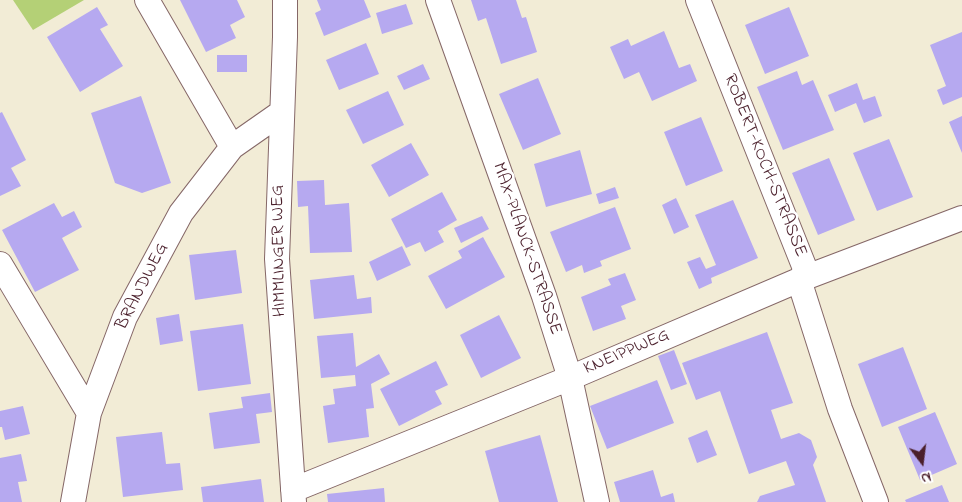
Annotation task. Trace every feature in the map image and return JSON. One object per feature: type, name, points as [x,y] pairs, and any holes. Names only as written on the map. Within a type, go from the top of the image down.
[{"type":"street","points":[[147,0],[232,147]]},
{"type":"street","name":"HIMMLINGER WEG","points":[[285,0],[286,37],[277,259],[293,496]]},
{"type":"street","name":"MAX-PLANCK-STRASSE","points":[[438,0],[544,296],[570,378],[597,502]]},
{"type":"street","name":"ROBERT-KOCH-STRASSE","points":[[698,0],[806,271],[800,280],[840,409],[876,502]]},
{"type":"street","name":"BRANDWEG","points":[[73,502],[89,412],[126,317],[181,213],[232,147],[282,112]]},
{"type":"street","name":"KNEIPPWEG","points":[[293,496],[800,280],[962,218]]},
{"type":"street","points":[[0,264],[89,412]]},
{"type":"green space","points":[[13,0],[84,0],[33,30]]},
{"type":"building","points":[[180,0],[237,0],[245,17],[230,25],[236,38],[206,52]]},
{"type":"building","points":[[317,0],[364,0],[371,17],[324,36],[315,13],[321,10]]},
{"type":"building","points":[[471,0],[516,0],[522,18],[526,17],[537,52],[501,64],[486,18],[478,21]]},
{"type":"building","points":[[406,4],[413,24],[382,34],[376,13]]},
{"type":"building","points":[[97,7],[108,25],[100,29],[123,66],[80,92],[47,37]]},
{"type":"building","points":[[789,7],[809,56],[765,74],[745,25]]},
{"type":"building","points":[[664,31],[679,68],[690,64],[697,81],[652,101],[639,72],[624,79],[610,47],[628,39],[631,46]]},
{"type":"building","points":[[962,32],[962,97],[943,105],[937,90],[946,86],[930,45]]},
{"type":"building","points":[[366,43],[379,74],[339,90],[326,60]]},
{"type":"building","points":[[217,55],[247,55],[247,72],[217,72]]},
{"type":"building","points":[[423,64],[430,79],[404,90],[397,76]]},
{"type":"building","points":[[797,71],[802,85],[813,80],[834,130],[783,150],[757,87]]},
{"type":"building","points":[[538,78],[561,134],[523,150],[499,94]]},
{"type":"building","points":[[857,83],[863,100],[875,96],[882,116],[864,123],[856,103],[835,112],[828,95]]},
{"type":"building","points":[[388,91],[404,125],[363,144],[346,110]]},
{"type":"building","points":[[141,96],[171,183],[142,193],[115,183],[91,113]]},
{"type":"building","points":[[2,112],[26,160],[11,168],[21,186],[0,196],[0,113]]},
{"type":"building","points":[[962,116],[962,153],[949,122]]},
{"type":"building","points":[[701,117],[723,171],[686,186],[664,132]]},
{"type":"building","points":[[889,139],[913,197],[877,211],[853,153]]},
{"type":"building","points":[[411,143],[429,175],[389,197],[371,165]]},
{"type":"building","points":[[580,150],[592,194],[546,207],[534,164]]},
{"type":"building","points":[[829,158],[855,220],[818,235],[792,173]]},
{"type":"building","points":[[324,180],[325,205],[349,203],[352,252],[310,253],[308,206],[298,207],[297,181]]},
{"type":"building","points":[[615,187],[619,198],[599,204],[596,194]]},
{"type":"building","points":[[442,192],[457,220],[438,231],[444,242],[425,252],[420,242],[406,248],[391,219]]},
{"type":"building","points":[[676,198],[689,227],[674,234],[662,205]]},
{"type":"building","points":[[733,200],[758,258],[711,278],[712,283],[699,289],[687,262],[700,257],[706,269],[716,265],[695,215]]},
{"type":"building","points":[[54,203],[62,217],[74,211],[82,227],[62,238],[79,270],[35,292],[2,230]]},
{"type":"building","points":[[615,207],[631,249],[600,261],[602,266],[584,273],[582,265],[566,272],[550,232]]},
{"type":"building","points":[[482,216],[489,229],[461,243],[454,228]]},
{"type":"building","points":[[483,237],[505,277],[446,309],[428,276],[462,258],[458,251]]},
{"type":"building","points":[[402,246],[411,265],[377,281],[369,262]]},
{"type":"building","points":[[236,250],[242,293],[195,300],[189,255]]},
{"type":"building","points":[[625,273],[636,300],[621,306],[626,319],[593,331],[581,297],[611,285],[608,279]]},
{"type":"building","points":[[354,275],[357,299],[371,297],[372,313],[314,319],[310,280]]},
{"type":"building","points":[[179,314],[183,341],[160,345],[156,318]]},
{"type":"building","points":[[499,315],[521,358],[481,378],[460,335]]},
{"type":"building","points":[[243,324],[251,384],[198,391],[190,331]]},
{"type":"building","points":[[767,332],[793,403],[771,410],[781,439],[799,433],[811,440],[817,457],[813,465],[826,502],[757,502],[760,496],[795,485],[786,461],[749,474],[720,391],[696,400],[682,363]]},
{"type":"building","points":[[353,333],[356,367],[379,354],[390,374],[371,384],[374,408],[366,409],[369,437],[328,443],[323,406],[335,404],[333,389],[356,386],[355,375],[321,378],[317,336]]},
{"type":"building","points":[[903,347],[927,409],[882,427],[858,364]]},
{"type":"building","points":[[674,350],[687,384],[671,390],[658,356]]},
{"type":"building","points":[[436,361],[448,385],[435,391],[442,404],[399,426],[380,389]]},
{"type":"building","points":[[657,380],[674,423],[607,449],[590,406]]},
{"type":"building","points":[[270,393],[272,412],[256,414],[260,443],[214,449],[209,413],[243,408],[241,397]]},
{"type":"building","points":[[23,406],[30,434],[5,440],[2,427],[0,427],[0,411]]},
{"type":"building","points":[[935,412],[957,464],[920,480],[898,427]]},
{"type":"building","points":[[707,430],[717,455],[697,463],[688,438]]},
{"type":"building","points":[[162,432],[166,464],[180,463],[183,490],[123,497],[116,437]]},
{"type":"building","points":[[540,435],[558,502],[499,502],[485,451]]},
{"type":"building","points":[[21,454],[27,481],[18,482],[22,502],[0,502],[0,458]]},
{"type":"building","points":[[653,470],[661,497],[673,493],[675,502],[620,502],[614,482]]},
{"type":"building","points":[[261,479],[264,502],[203,502],[201,487]]},
{"type":"building","points":[[942,485],[949,502],[906,502],[905,500]]},
{"type":"building","points":[[384,488],[385,502],[328,502],[327,494]]}]
